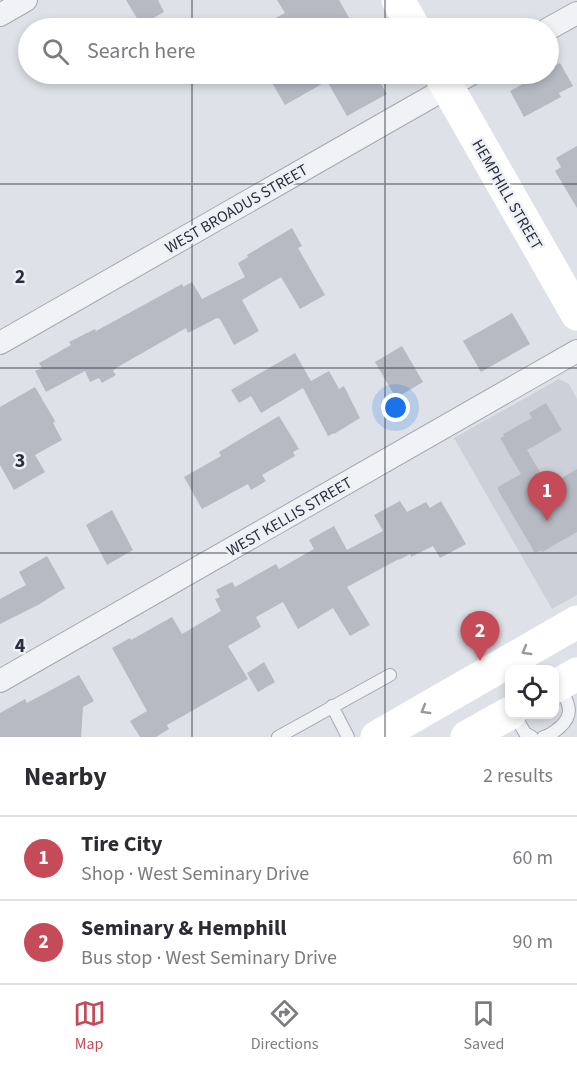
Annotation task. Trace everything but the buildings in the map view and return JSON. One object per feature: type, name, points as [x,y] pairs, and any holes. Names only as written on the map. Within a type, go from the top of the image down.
[{"type":"main road","points":[[398,0],[408,18]]},
{"type":"main road","name":"HEMPHILL STREET","points":[[456,84],[577,314]]},
{"type":"main road","points":[[377,737],[577,622]]},
{"type":"main road","points":[[469,737],[505,718]]},
{"type":"street","points":[[0,15],[26,0]]},
{"type":"street","points":[[559,23],[577,13]]},
{"type":"street","name":"WEST BROADUS STREET","points":[[0,343],[443,84]]},
{"type":"street","name":"WEST KELLIS STREET","points":[[0,681],[577,351]]},
{"type":"lane","points":[[278,737],[390,675]]},
{"type":"lane","points":[[543,737],[552,735],[567,720],[570,708],[564,681]]},
{"type":"lane","points":[[332,706],[348,737]]},
{"type":"lane","points":[[515,719],[525,734],[532,737]]},
{"type":"shaded area","points":[[559,379],[569,384],[577,399],[577,595],[552,609],[454,438]]},
{"type":"place","name":"Tire City","points":[[547,521]]},
{"type":"place","name":"Seminary & Hemphill","points":[[480,661]]}]
